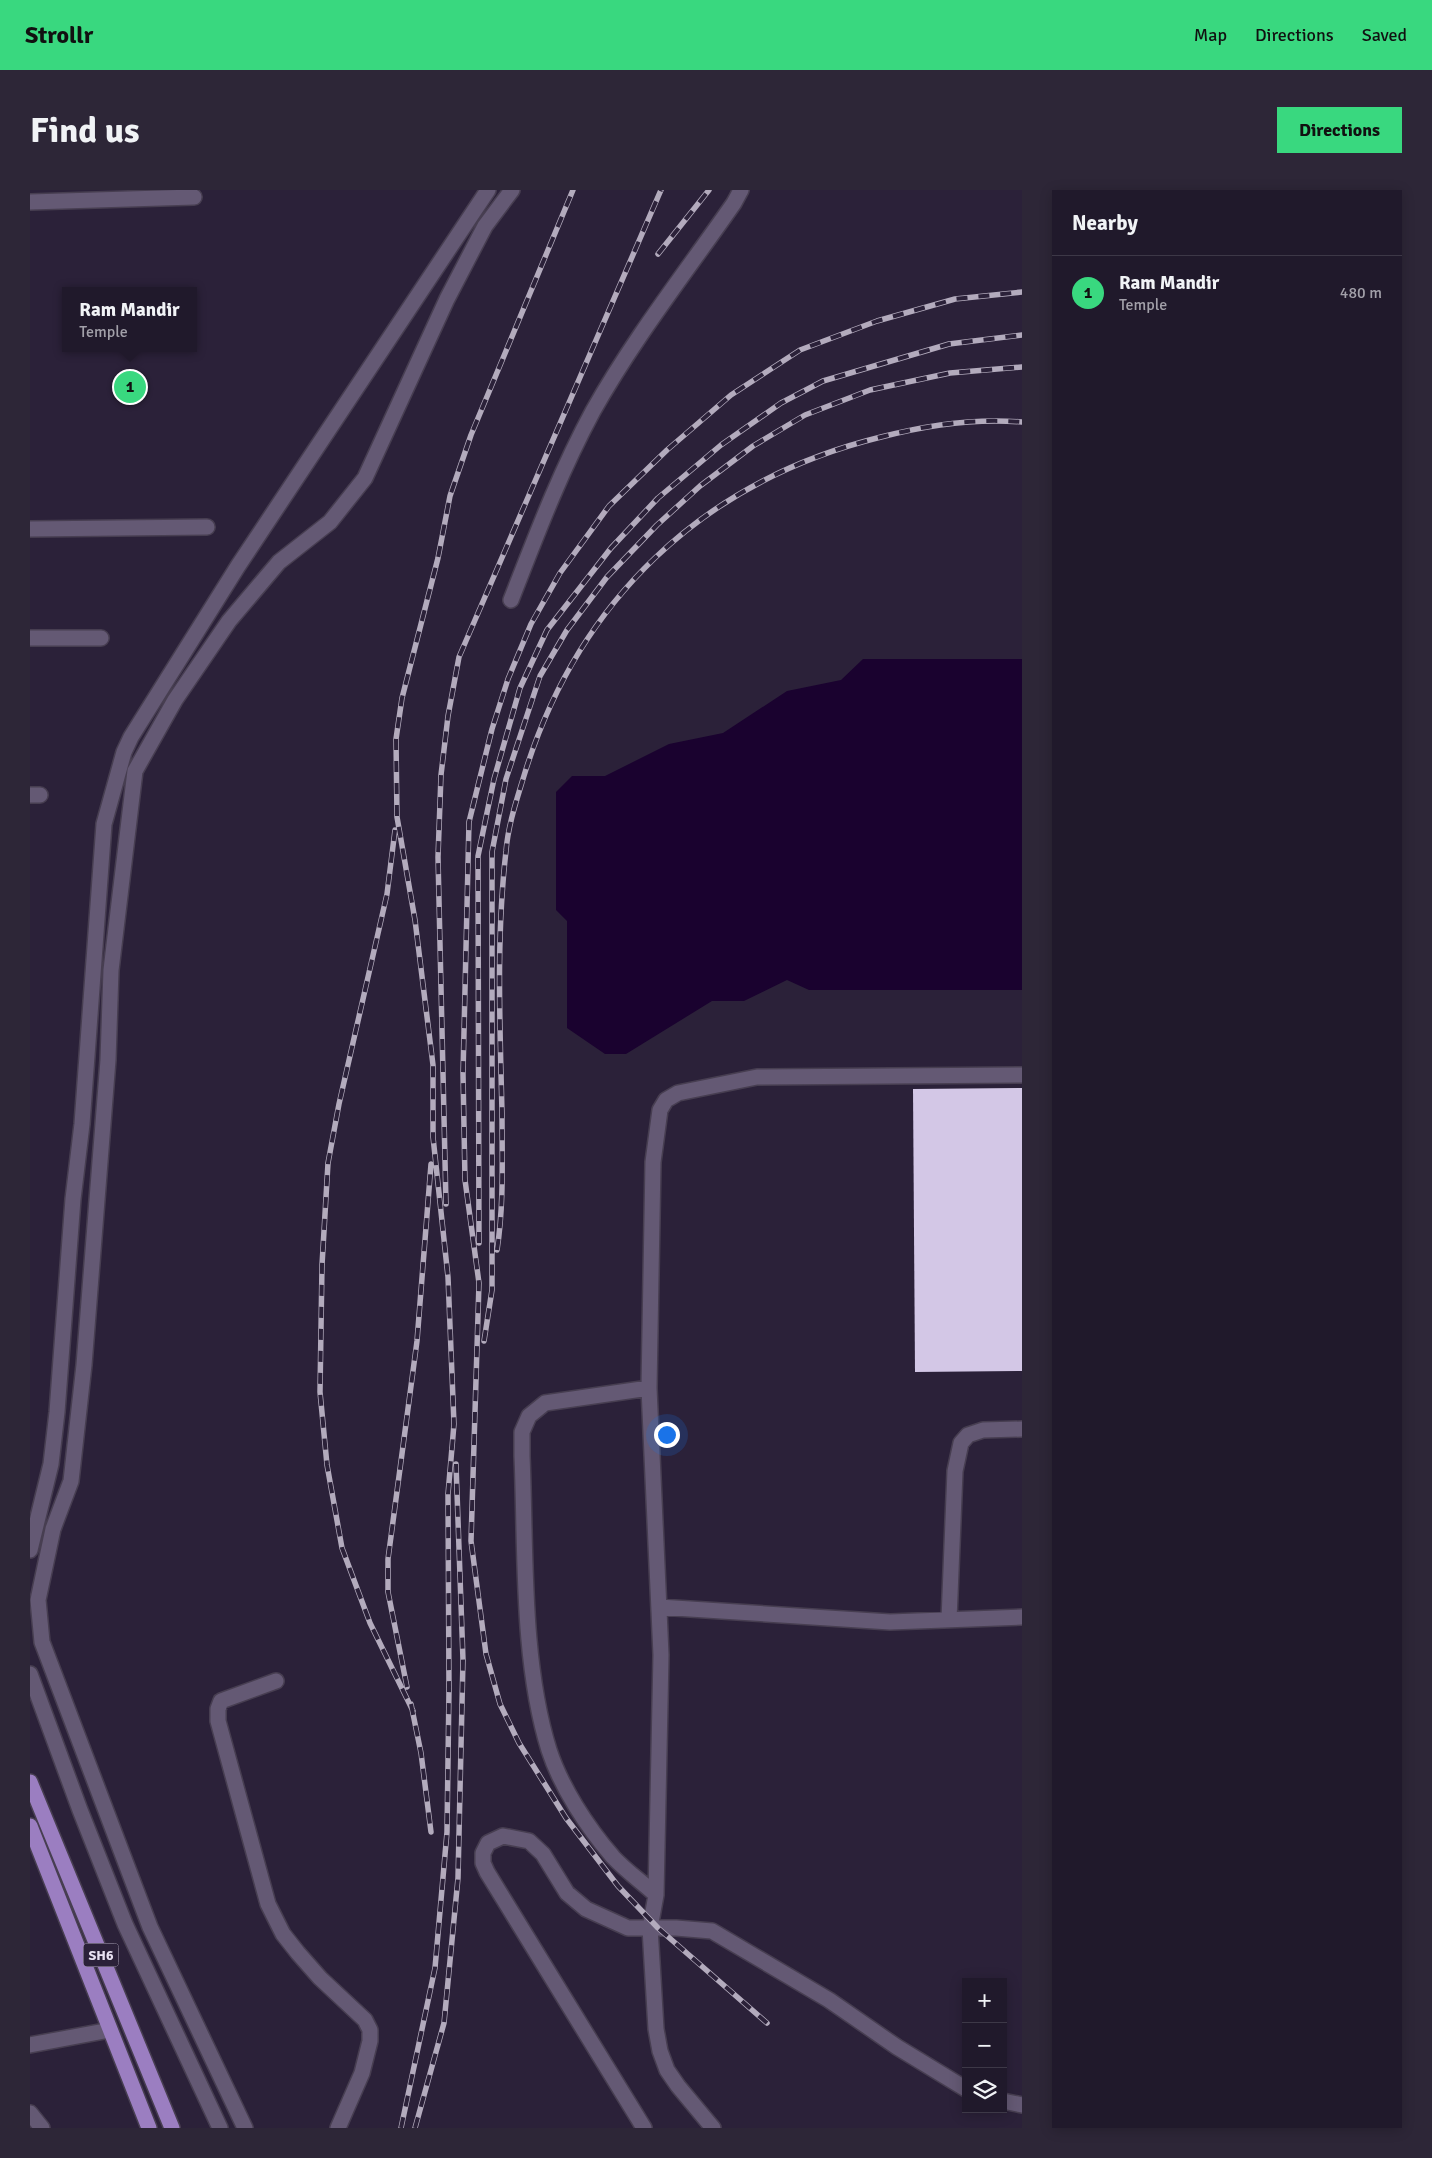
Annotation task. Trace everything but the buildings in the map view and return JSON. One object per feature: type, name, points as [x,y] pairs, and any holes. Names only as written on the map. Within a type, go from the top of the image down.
[{"type":"main road","name":"SH6","points":[[30,1782],[172,2128]]},
{"type":"main road","name":"SH6","points":[[30,1826],[149,2128]]},
{"type":"street","points":[[30,1550],[51,1464],[57,1412],[73,1199],[82,1124],[104,824],[124,752],[131,737],[238,566],[488,190]]},
{"type":"street","points":[[245,2128],[150,1926],[76,1737],[42,1642],[38,1617],[35,1581],[71,1481],[84,1365],[108,1060],[111,970],[127,823],[135,771],[175,700],[229,621],[279,562],[330,522],[365,478],[447,299],[485,226],[512,190]]},
{"type":"street","points":[[511,600],[556,487],[594,411],[650,322],[725,217],[741,190]]},
{"type":"street","points":[[30,202],[194,197]]},
{"type":"street","points":[[30,529],[207,527]]},
{"type":"street","points":[[30,638],[101,638]]},
{"type":"street","points":[[104,824],[127,823]]},
{"type":"street","points":[[713,2128],[678,2086],[667,2070],[660,2051],[656,2028],[650,1928],[656,1895],[660,1655],[648,1388],[652,1162],[656,1123],[660,1110],[666,1100],[678,1093],[757,1077],[1022,1075]]},
{"type":"street","points":[[648,1388],[545,1403],[529,1416],[522,1432],[522,1456],[530,1659],[549,1751],[563,1782],[589,1824],[614,1857],[656,1895]]},
{"type":"street","points":[[949,1620],[955,1471],[961,1443],[968,1434],[983,1430],[1022,1429]]},
{"type":"street","points":[[659,1607],[890,1622],[1022,1617]]},
{"type":"street","points":[[30,1674],[80,1810],[125,1924],[220,2128]]},
{"type":"street","points":[[276,1681],[221,1701],[218,1709],[218,1721],[268,1904],[283,1934],[298,1953],[320,1978],[365,2020],[370,2030],[370,2041],[362,2073],[338,2128]]},
{"type":"street","points":[[644,2128],[483,1863],[483,1853],[488,1843],[502,1836],[529,1840],[543,1854],[567,1893],[586,1909],[628,1928],[698,1928],[712,1931],[829,2000],[897,2048],[962,2087]]},
{"type":"street","points":[[30,2045],[110,2030]]},
{"type":"street","points":[[1007,2101],[1022,2105]]},
{"type":"street","points":[[30,2113],[42,2128]]},
{"type":"shaded area","points":[[863,659],[1022,659],[1022,990],[809,990],[787,980],[744,1001],[712,1001],[626,1054],[605,1054],[567,1028],[567,921],[556,910],[556,792],[572,776],[605,776],[669,744],[723,733],[787,691],[841,680]]},
{"type":"railway","points":[[401,2128],[435,1968],[447,1832],[449,1690],[448,1494],[454,1424],[448,1277],[433,1137],[433,1065],[415,920],[397,817],[396,739],[402,698],[438,558],[450,496],[471,435],[573,190]]},
{"type":"railway","points":[[446,1204],[438,857],[441,775],[448,716],[459,657],[661,190]]},
{"type":"railway","points":[[658,254],[709,190]]},
{"type":"railway","points":[[767,2023],[658,1928],[618,1886],[566,1818],[519,1743],[500,1704],[486,1654],[471,1541],[479,1283],[465,1180],[463,1074],[469,822],[492,729],[508,679],[531,624],[560,573],[609,506],[667,450],[731,395],[800,350],[877,321],[955,299],[1022,292]]},
{"type":"railway","points":[[479,1243],[478,856],[494,779],[520,688],[547,630],[611,548],[658,498],[721,445],[781,403],[823,381],[949,344],[1022,335]]},
{"type":"railway","points":[[484,1341],[492,1290],[492,852],[506,779],[540,676],[567,630],[607,577],[657,525],[700,486],[753,446],[805,415],[870,390],[950,373],[1022,367]]},
{"type":"railway","points":[[497,1250],[502,1182],[500,949],[507,842],[523,779],[546,715],[576,657],[612,605],[655,558],[703,518],[757,484],[816,457],[898,433],[968,422],[1022,422]]},
{"type":"railway","points":[[395,830],[387,894],[339,1104],[328,1163],[322,1265],[320,1392],[327,1465],[342,1548],[370,1623],[413,1711]]},
{"type":"railway","points":[[407,1687],[388,1592],[388,1559],[417,1341],[431,1164]]},
{"type":"railway","points":[[415,2128],[444,2023],[458,1878],[463,1660],[456,1464]]},
{"type":"railway","points":[[411,1704],[421,1753],[431,1832]]},
{"type":"place","name":"Ram Mandir","points":[[130,387]]}]
